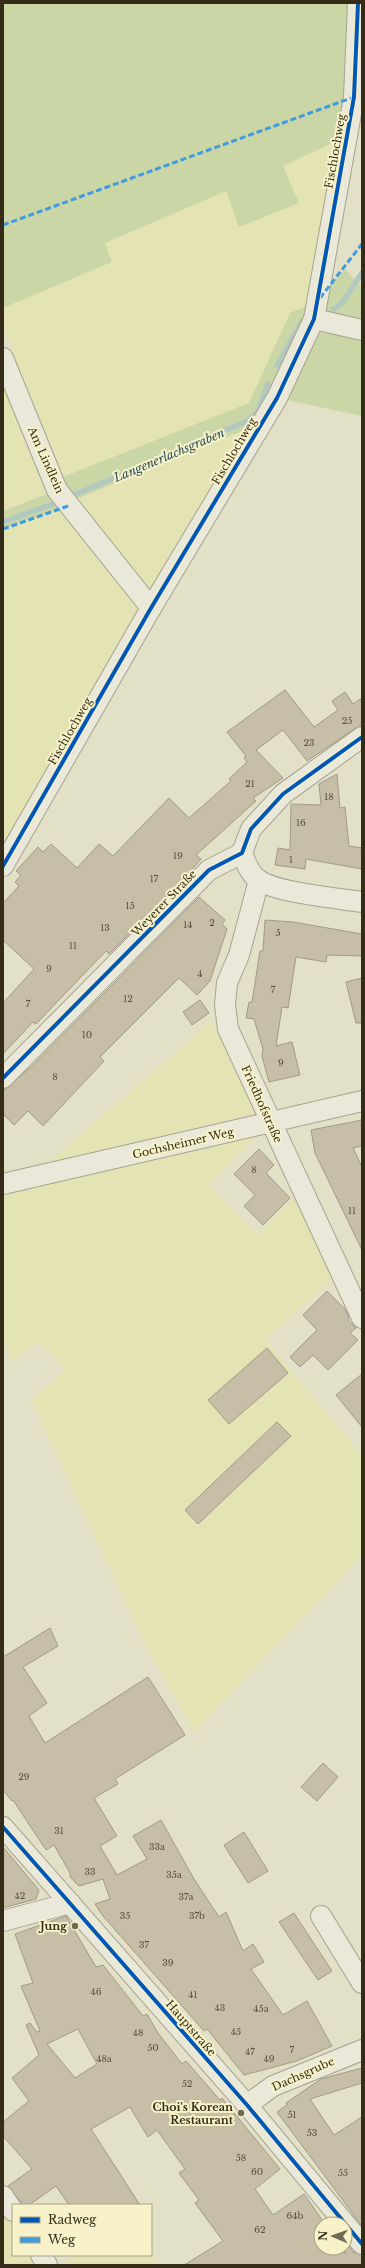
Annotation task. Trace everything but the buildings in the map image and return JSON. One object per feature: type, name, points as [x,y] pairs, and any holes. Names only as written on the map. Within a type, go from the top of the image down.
[{"type":"street","name":"Fischlochweg","points":[[3,866],[151,608],[277,398],[314,319],[354,97],[358,3]]},
{"type":"street","points":[[314,319],[362,330]]},
{"type":"street","name":"Am Lindlein","points":[[3,358],[57,490],[151,608]]},
{"type":"street","points":[[362,737],[283,794],[251,829],[242,853],[248,868],[258,880],[273,887],[362,902]]},
{"type":"street","name":"Weyerer Straße","points":[[3,1078],[209,870],[242,853]]},
{"type":"street","name":"Friedhofstraße","points":[[258,880],[239,955],[227,983],[224,1005],[228,1029],[270,1123],[362,1318]]},
{"type":"street","name":"Gochsheimer Weg","points":[[3,1184],[362,1101]]},
{"type":"street","name":"Hauptstraße","points":[[3,1828],[247,2105],[362,2244]]},
{"type":"street","points":[[3,1921],[70,1903]]},
{"type":"street","points":[[321,1916],[362,1982]]},
{"type":"street","name":"Dachsgrube","points":[[247,2105],[273,2086],[362,2050]]},
{"type":"street","points":[[3,2196],[12,2210]]},
{"type":"street","points":[[42,2256],[47,2265]]},
{"type":"green space","points":[[3,3],[358,3],[347,136],[283,166],[299,203],[239,227],[226,191],[105,243],[112,262],[3,308]]},
{"type":"green space","points":[[347,136],[317,301],[290,313],[250,403],[53,481],[57,490],[3,511],[3,357],[14,350],[3,326],[3,308],[112,262],[104,243],[226,191],[299,203],[283,166]]},
{"type":"green space","points":[[345,269],[362,287],[362,416],[278,398],[261,423],[67,503],[68,506],[3,529],[3,511],[57,490],[53,481],[249,403],[290,313],[318,301]]},
{"type":"green space","points":[[261,423],[3,866],[3,529],[68,506],[67,503]]},
{"type":"green space","points":[[212,1020],[256,1113],[45,1166]]},
{"type":"green space","points":[[256,1136],[209,1186],[258,1235],[297,1195],[335,1277],[265,1340],[362,1455],[362,1556],[194,1732],[147,1648],[31,1401],[66,1369],[39,1342],[12,1362],[3,1338],[3,1194]]},
{"type":"green space","points":[[3,2211],[12,2224],[12,2256],[34,2256],[39,2265],[3,2265]]},
{"type":"green space","points":[[152,2254],[159,2265],[63,2265],[76,2256],[152,2256]]},
{"type":"waterway","name":"Langenerlachsgraben","points":[[333,310],[342,303],[362,273]]},
{"type":"waterway","name":"Langenerlachsgraben","points":[[277,366],[302,321]]},
{"type":"waterway","name":"Langenerlachsgraben","points":[[72,496],[245,422],[257,413],[268,384]]},
{"type":"waterway","name":"Langenerlachsgraben","points":[[3,522],[53,504]]},
{"type":"marked path","points":[[3,225],[354,97]]},
{"type":"marked path","points":[[320,298],[362,244]]},
{"type":"marked path","points":[[3,529],[68,506]]},
{"type":"cycle path","points":[[3,866],[151,608],[277,398],[314,319],[354,97],[358,3]]},
{"type":"cycle path","points":[[3,1078],[209,870],[242,853],[251,829],[283,794],[362,737]]},
{"type":"cycle path","points":[[3,1827],[247,2105],[362,2244]]},
{"type":"place","name":"Jung","points":[[75,1926]]},
{"type":"place","name":"Choi's Korean Restaurant","points":[[241,2113]]}]
